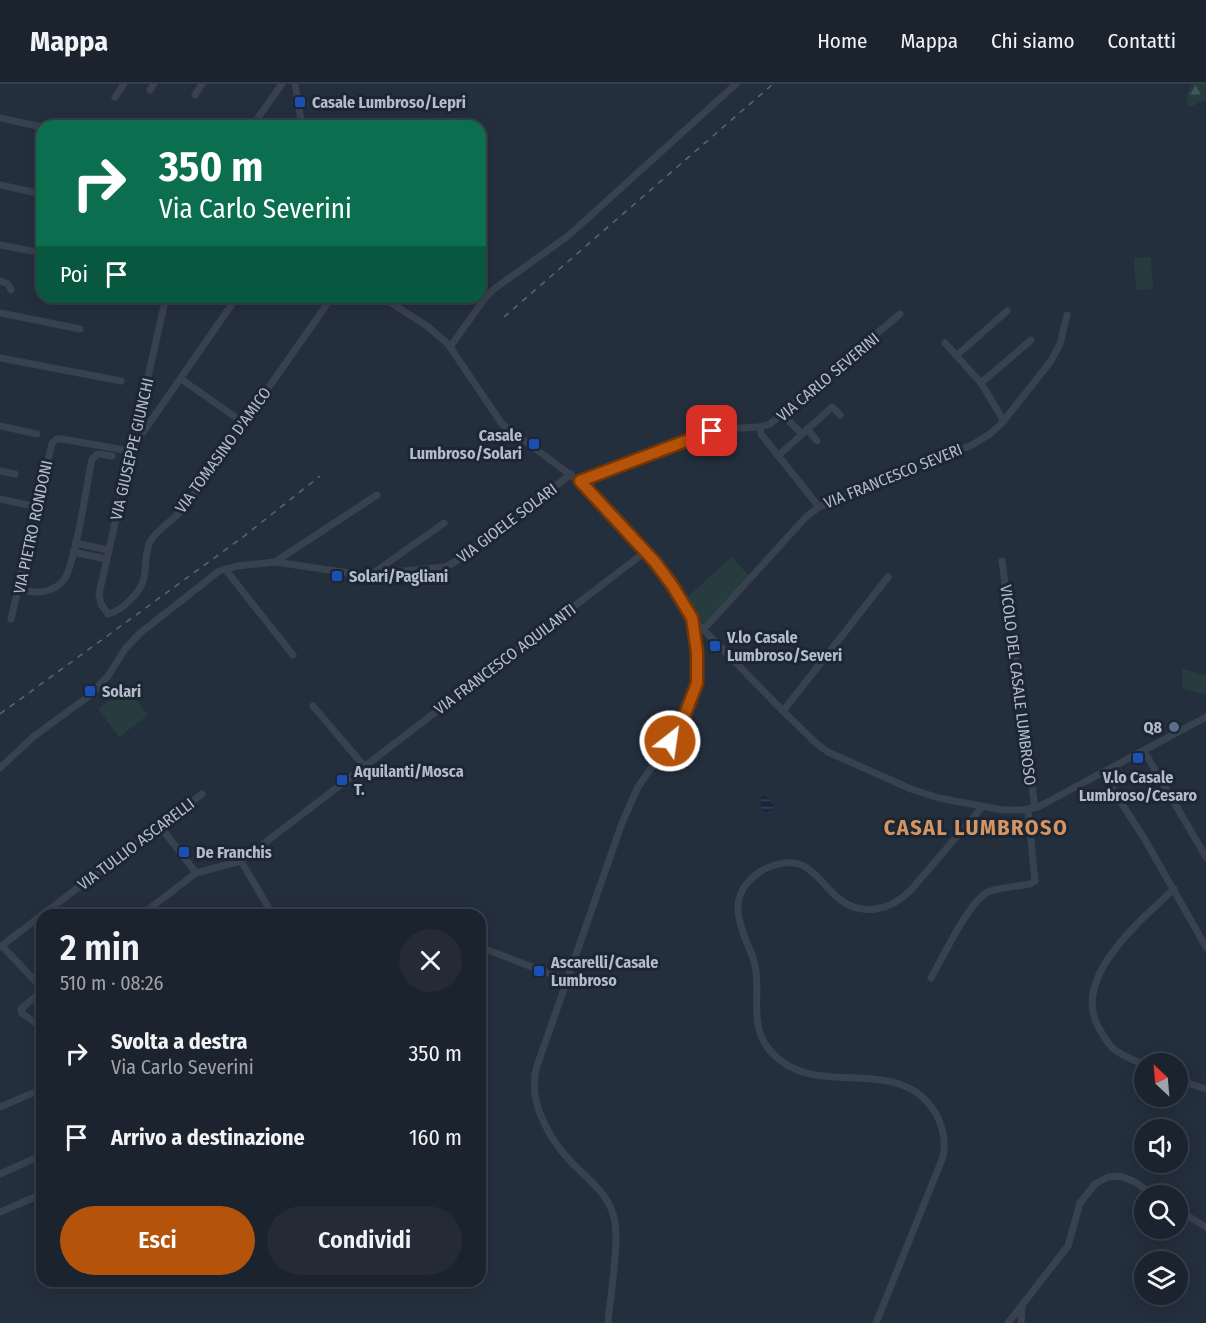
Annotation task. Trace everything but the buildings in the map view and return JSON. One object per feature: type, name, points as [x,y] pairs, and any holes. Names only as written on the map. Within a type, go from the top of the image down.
[{"type":"street","points":[[115,97],[124,84]]},
{"type":"street","points":[[195,95],[202,84]]},
{"type":"street","points":[[256,120],[282,84]]},
{"type":"street","points":[[295,84],[301,120]]},
{"type":"street","points":[[486,297],[568,236],[736,84]]},
{"type":"street","points":[[0,118],[36,126]]},
{"type":"street","points":[[0,185],[36,193]]},
{"type":"street","points":[[0,245],[36,252]]},
{"type":"street","points":[[0,280],[8,284],[11,290]]},
{"type":"street","name":"VIA GIUSEPPE GIUNCHI","points":[[99,600],[106,559],[165,303]]},
{"type":"street","points":[[130,451],[233,303]]},
{"type":"street","name":"VIA TOMASINO D'AMICO","points":[[99,600],[105,612],[110,614],[134,595],[144,579],[146,553],[151,540],[185,507],[328,303]]},
{"type":"street","points":[[391,303],[427,326],[450,347],[500,421],[580,481],[664,574],[692,618],[699,670],[694,693],[674,735],[643,779],[632,800],[612,848],[535,1071],[534,1092],[540,1113],[552,1139],[602,1193],[614,1216],[616,1236],[608,1323]]},
{"type":"street","points":[[450,347],[481,303]]},
{"type":"street","points":[[956,356],[1007,311]]},
{"type":"street","points":[[0,313],[80,329]]},
{"type":"street","name":"VIA CARLO SEVERINI","points":[[580,481],[702,434],[770,424],[900,315]]},
{"type":"street","name":"VIA FRANCESCO SEVERI","points":[[703,630],[806,517],[819,507],[972,445],[990,434],[1004,421],[1055,356],[1067,315]]},
{"type":"street","points":[[981,383],[1030,340]]},
{"type":"street","points":[[945,343],[981,383],[1004,421]]},
{"type":"street","points":[[0,358],[121,381]]},
{"type":"street","points":[[181,379],[244,423]]},
{"type":"street","points":[[778,456],[832,407],[840,415]]},
{"type":"street","points":[[790,422],[817,441]]},
{"type":"street","points":[[0,426],[37,434]]},
{"type":"street","points":[[760,427],[761,434],[819,507]]},
{"type":"street","name":"VIA PIETRO RONDONI","points":[[11,619],[20,590],[50,447],[55,440],[63,439],[130,451]]},
{"type":"street","points":[[20,590],[39,593],[63,581],[69,572],[92,459],[98,454],[112,456]]},
{"type":"street","points":[[0,471],[15,474]]},
{"type":"street","name":"VIA GIOELE SOLARI","points":[[0,768],[31,739],[89,696],[108,676],[126,647],[139,634],[212,576],[225,569],[244,564],[275,562],[341,573],[370,575],[433,570],[453,564],[571,474]]},
{"type":"street","points":[[275,562],[377,495]]},
{"type":"street","points":[[0,499],[38,507]]},
{"type":"street","points":[[370,575],[444,523]]},
{"type":"street","points":[[75,543],[108,550]]},
{"type":"street","points":[[73,552],[106,559]]},
{"type":"street","name":"VIA FRANCESCO AQUILANTI","points":[[149,909],[196,873],[241,861],[645,552]]},
{"type":"street","name":"VICOLO DEL CASALE LUMBROSO","points":[[1002,561],[1031,809]]},
{"type":"street","points":[[225,569],[293,655]]},
{"type":"street","points":[[783,711],[888,577]]},
{"type":"street","name":"VICOLO DEL CASALE LUMBROSO","points":[[692,618],[817,744],[847,762],[921,793],[949,801],[1011,810],[1031,809],[1206,717]]},
{"type":"street","points":[[314,706],[364,766]]},
{"type":"street","points":[[1144,751],[1206,857]]},
{"type":"street","points":[[1102,773],[1174,889],[1206,947]]},
{"type":"street","name":"VIA TULLIO ASCARELLI","points":[[50,909],[202,794]]},
{"type":"street","points":[[876,1323],[943,1157],[944,1140],[941,1125],[926,1100],[906,1085],[886,1080],[809,1073],[785,1063],[771,1052],[757,1023],[756,971],[741,928],[738,904],[745,886],[756,874],[775,865],[790,863],[812,870],[837,898],[853,907],[869,910],[886,907],[909,892],[982,807]]},
{"type":"street","points":[[931,978],[952,938],[980,898],[993,891],[1035,881],[1031,809]]},
{"type":"street","points":[[160,826],[196,873]]},
{"type":"street","points":[[241,861],[269,909]]},
{"type":"street","points":[[1134,1060],[1108,1044],[1093,1017],[1091,998],[1104,967],[1118,944],[1174,889]]},
{"type":"street","name":"VIA TULLIO ASCARELLI","points":[[1,947],[36,920]]},
{"type":"street","points":[[1,947],[36,983]]},
{"type":"street","points":[[486,948],[566,980]]},
{"type":"street","points":[[36,995],[21,1009],[22,1013],[36,1024]]},
{"type":"street","points":[[1188,1083],[1206,1089]]},
{"type":"street","points":[[0,1107],[36,1092]]},
{"type":"street","points":[[0,1174],[36,1158]]},
{"type":"street","points":[[1009,1323],[1068,1246],[1080,1203],[1095,1184],[1108,1177],[1120,1176],[1139,1185]]},
{"type":"street","points":[[0,1212],[36,1197]]},
{"type":"street","points":[[1188,1216],[1206,1227]]},
{"type":"street","points":[[1009,1323],[1019,1323],[1023,1305]]},
{"type":"green space","points":[[1192,84],[1206,84],[1206,101],[1203,100],[1191,107],[1187,105],[1187,95]]},
{"type":"green space","points":[[1151,257],[1153,289],[1136,290],[1134,258]]},
{"type":"green space","points":[[732,557],[748,575],[704,624],[686,598]]},
{"type":"green space","points":[[1182,669],[1206,675],[1206,695],[1183,689]]},
{"type":"green space","points":[[127,687],[148,715],[119,737],[98,709]]},
{"type":"water","points":[[762,796],[766,796],[774,806],[768,812],[763,811],[760,802]]},
{"type":"railway","points":[[504,317],[773,84]]},
{"type":"railway","points":[[0,714],[243,537],[320,476]]},
{"type":"place","name":"Casale Lumbroso/Lepri","points":[[300,102]]},
{"type":"place","name":"Casale Lumbroso/Solari","points":[[534,444]]},
{"type":"place","name":"Solari/Pagliani","points":[[337,576]]},
{"type":"place","name":"V.lo Casale Lumbroso/Severi","points":[[715,646]]},
{"type":"place","name":"Solari","points":[[90,691]]},
{"type":"place","name":"Q8","points":[[1174,727]]},
{"type":"place","name":"V.lo Casale Lumbroso/Cesaro","points":[[1138,758]]},
{"type":"place","name":"Aquilanti/Mosca T.","points":[[342,780]]},
{"type":"place","name":"De Franchis","points":[[184,852]]},
{"type":"place","name":"Ascarelli/Casale Lumbroso","points":[[539,971]]},
{"type":"district","name":"CASAL LUMBROSO","points":[[976,827]]},
{"type":"route","points":[[670,741],[684,717],[697,683],[699,670],[692,618],[655,562],[580,481],[683,440],[712,431]]}]
